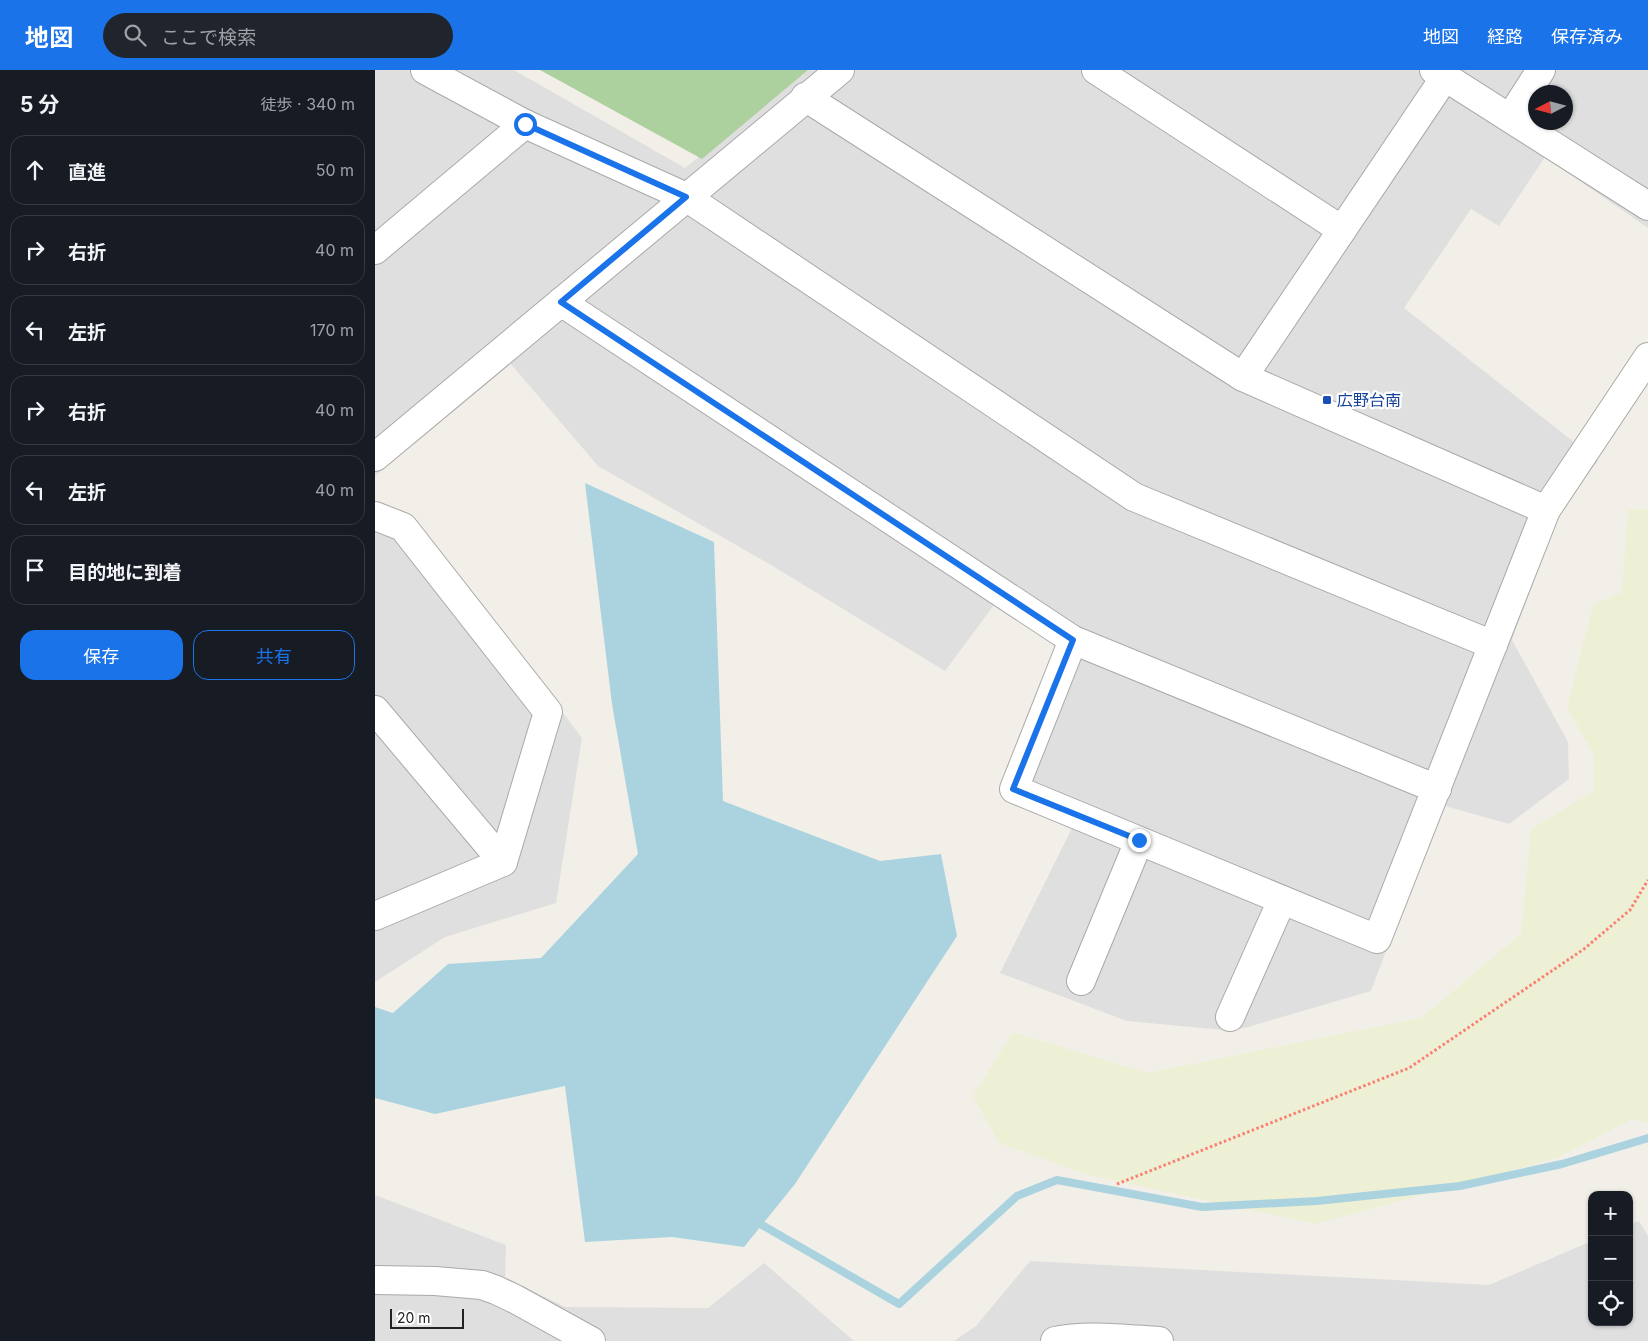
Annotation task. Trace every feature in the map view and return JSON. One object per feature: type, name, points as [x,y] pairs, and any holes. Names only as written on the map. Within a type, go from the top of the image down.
[{"type":"street","points":[[425,70],[525,124],[686,197],[1134,497],[1493,645]]},
{"type":"street","points":[[375,457],[839,70]]},
{"type":"street","points":[[1096,70],[1342,230]]},
{"type":"street","points":[[1510,118],[1541,70]]},
{"type":"street","points":[[1243,377],[1342,230],[1440,73],[1648,206]]},
{"type":"street","points":[[805,97],[1243,377],[1546,510]]},
{"type":"street","points":[[375,250],[525,124]]},
{"type":"street","points":[[561,302],[1073,640],[1437,789]]},
{"type":"street","points":[[1073,640],[1013,789],[1377,939],[1546,510],[1639,389],[1648,357]]},
{"type":"street","points":[[375,516],[403,527],[548,712],[503,862]]},
{"type":"street","points":[[375,710],[503,862]]},
{"type":"street","points":[[1081,981],[1139,840]]},
{"type":"street","points":[[375,916],[503,862]]},
{"type":"street","points":[[1230,1017],[1282,900]]},
{"type":"street","points":[[375,1280],[435,1281],[482,1285],[515,1299],[591,1341]]},
{"type":"street","points":[[1055,1341],[1062,1339],[1101,1338],[1159,1341]]},
{"type":"path","points":[[1117,1184],[1409,1068],[1584,949],[1630,910],[1648,880]]},
{"type":"shaded area","points":[[375,70],[514,70],[685,168],[808,70],[1648,70],[1648,228],[1545,157],[1499,226],[1471,209],[1404,308],[1598,461],[1559,510],[1512,640],[1568,742],[1569,779],[1509,824],[1441,805],[1371,991],[1234,1031],[1127,1021],[1000,973],[1081,810],[1033,787],[1030,772],[1080,657],[994,605],[945,671],[771,565],[598,466],[510,363],[375,476]]},
{"type":"shaded area","points":[[375,503],[424,530],[582,738],[556,903],[445,937],[375,982]]},
{"type":"shaded area","points":[[375,1195],[506,1245],[505,1277],[565,1307],[708,1308],[764,1263],[854,1341],[375,1341]]},
{"type":"shaded area","points":[[1639,1221],[1648,1236],[1648,1341],[954,1341],[976,1326],[1030,1261],[1489,1285],[1588,1243],[1588,1326],[1633,1326],[1633,1223]]},
{"type":"green space","points":[[540,70],[808,70],[702,159]]},
{"type":"green space","points":[[1648,509],[1648,1123],[1632,1119],[1557,1158],[1316,1224],[1092,1176],[999,1143],[973,1096],[1013,1032],[1147,1073],[1421,1018],[1521,934],[1531,829],[1594,791],[1594,756],[1567,707],[1593,605],[1622,592],[1628,510]]},
{"type":"water","points":[[585,483],[714,542],[723,801],[880,861],[941,854],[957,936],[795,1184],[744,1247],[672,1237],[585,1242],[565,1086],[435,1114],[375,1098],[375,1007],[393,1013],[448,964],[541,958],[638,854],[612,704]]},
{"type":"waterway","points":[[762,1225],[899,1304],[1017,1196],[1057,1180],[1202,1207],[1317,1201],[1460,1186],[1562,1164],[1648,1138]]},
{"type":"place","name":"広野台南","points":[[1327,400]]},
{"type":"route","points":[[525,124],[686,197],[561,302],[1073,640],[1013,789],[1139,840]]}]
